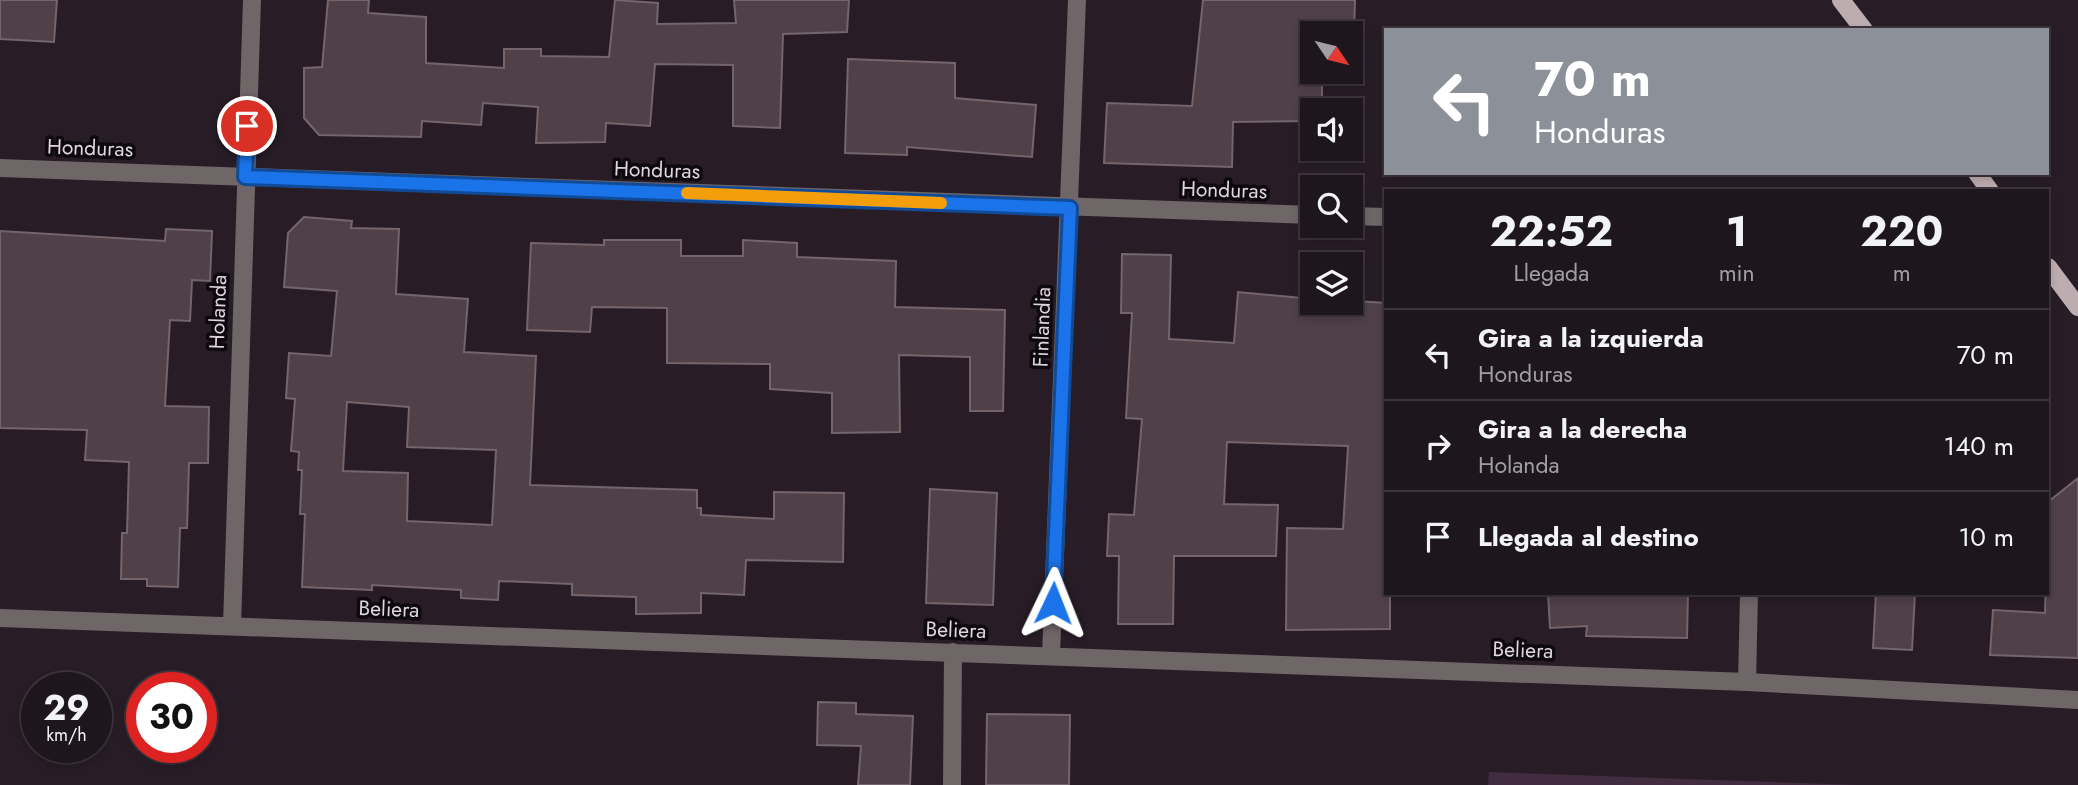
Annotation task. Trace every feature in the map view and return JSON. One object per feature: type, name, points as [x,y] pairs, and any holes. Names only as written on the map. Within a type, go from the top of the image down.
[{"type":"main road","points":[[1845,1],[1863,28]]},
{"type":"main road","points":[[2049,268],[2078,307]]},
{"type":"street","name":"Holanda","points":[[232,626],[252,0]]},
{"type":"street","name":"Finlandia","points":[[1051,656],[1077,0]]},
{"type":"street","name":"Honduras","points":[[0,167],[1300,215]]},
{"type":"street","points":[[1363,217],[1384,218]]},
{"type":"street","points":[[1746,682],[1749,595]]},
{"type":"street","name":"Beliera","points":[[0,618],[1746,682],[2078,701]]},
{"type":"street","points":[[952,785],[953,652]]},
{"type":"shaded area","points":[[1489,772],[1859,785],[1488,785]]},
{"type":"building","points":[[0,0],[57,0],[54,42],[0,39]]},
{"type":"building","points":[[328,0],[369,0],[368,13],[426,17],[426,63],[504,68],[504,49],[541,49],[541,56],[609,57],[615,0],[658,3],[657,24],[736,23],[734,0],[849,0],[847,32],[783,34],[780,128],[733,126],[733,65],[655,64],[650,126],[606,123],[605,142],[536,143],[538,107],[483,103],[481,125],[422,121],[421,137],[319,135],[304,118],[304,68],[322,67]]},
{"type":"building","points":[[1203,0],[1355,0],[1354,21],[1300,21],[1300,84],[1322,84],[1322,98],[1300,98],[1300,121],[1233,122],[1232,167],[1104,163],[1107,103],[1192,106]]},
{"type":"building","points":[[848,59],[955,63],[955,98],[1036,105],[1032,157],[907,147],[907,155],[845,153]]},
{"type":"building","points":[[304,217],[352,221],[351,228],[399,229],[396,294],[468,299],[464,352],[536,356],[530,485],[697,490],[697,508],[701,508],[701,515],[774,519],[774,492],[844,493],[843,562],[746,560],[744,595],[701,593],[701,613],[636,614],[636,597],[572,595],[572,584],[499,581],[498,600],[461,598],[461,590],[372,585],[372,590],[302,587],[305,514],[300,514],[302,470],[298,470],[299,452],[291,451],[295,399],[286,398],[289,353],[331,356],[337,291],[284,287],[288,233]],"holes":[[[347,402],[409,407],[407,447],[496,450],[492,525],[407,521],[408,473],[343,471]]]},
{"type":"building","points":[[166,229],[212,231],[210,281],[192,280],[190,321],[170,320],[165,406],[209,407],[208,463],[189,463],[187,528],[180,528],[178,587],[147,586],[147,579],[121,579],[122,533],[127,533],[129,462],[85,460],[87,430],[0,428],[0,231],[165,241]]},
{"type":"building","points":[[604,240],[681,240],[681,256],[743,256],[743,240],[797,243],[797,257],[896,261],[895,307],[1005,310],[1003,411],[970,411],[970,357],[899,355],[900,432],[832,433],[832,393],[770,389],[770,364],[667,363],[667,308],[592,307],[590,332],[527,330],[531,243],[604,245]]},
{"type":"building","points":[[1122,254],[1171,255],[1169,339],[1234,343],[1238,292],[1300,298],[1300,315],[1363,315],[1363,302],[1384,303],[1384,595],[1390,595],[1390,629],[1286,630],[1287,528],[1343,529],[1348,446],[1227,442],[1224,504],[1278,505],[1276,556],[1174,556],[1173,624],[1118,624],[1119,556],[1107,556],[1109,514],[1134,515],[1142,419],[1126,418],[1132,313],[1121,313]]},
{"type":"building","points":[[2078,478],[2078,658],[1990,655],[1993,610],[2045,613],[2045,595],[2049,595],[2049,501]]},
{"type":"building","points":[[930,489],[997,493],[993,605],[926,603]]},
{"type":"building","points":[[1548,595],[1688,595],[1687,638],[1586,636],[1587,626],[1550,628]]},
{"type":"building","points":[[1876,595],[1915,595],[1912,650],[1873,648]]},
{"type":"building","points":[[818,702],[856,703],[856,714],[913,716],[910,785],[858,785],[861,746],[817,745]]},
{"type":"building","points":[[987,714],[1070,715],[1069,785],[986,785]]},
{"type":"slow traffic","points":[[687,193],[941,203]]},
{"type":"route","points":[[247,126],[245,177],[1070,208],[1053,603]]}]
